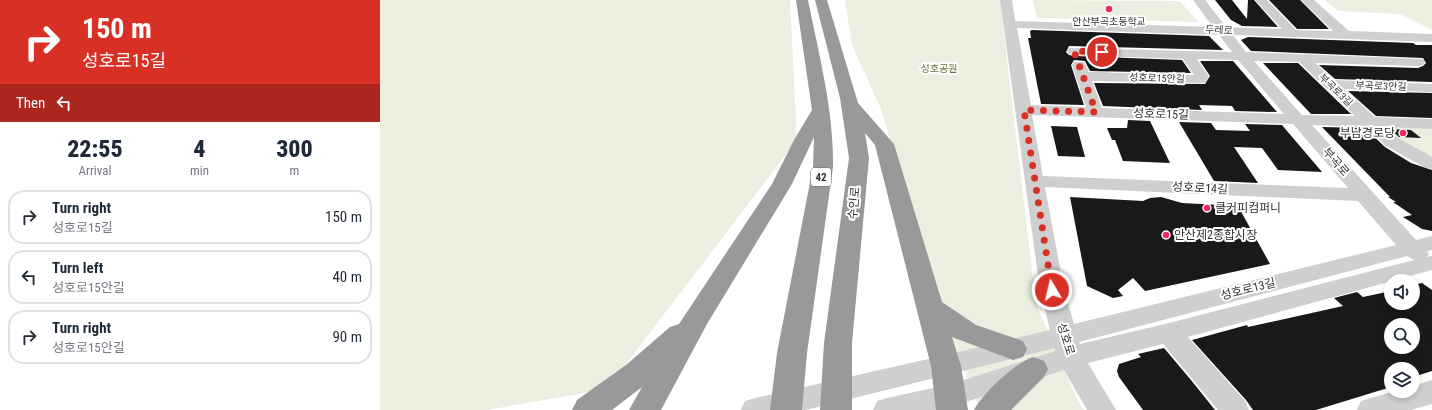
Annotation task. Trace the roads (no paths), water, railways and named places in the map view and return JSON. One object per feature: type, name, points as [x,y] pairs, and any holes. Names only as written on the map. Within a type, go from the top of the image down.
[{"type":"highway","name":"42","points":[[786,410],[792,353],[823,167],[824,141],[821,110],[802,0]]},
{"type":"highway","name":"수인로","points":[[821,0],[850,104],[859,158],[838,343],[836,410]]},
{"type":"highway","points":[[850,104],[884,144],[946,366],[952,403]]},
{"type":"highway","points":[[645,410],[695,320],[782,184],[803,140],[821,110]]},
{"type":"highway","points":[[930,308],[966,332],[1023,359],[990,410]]},
{"type":"highway","points":[[588,410],[638,374],[695,320]]},
{"type":"street","name":"성호로","points":[[1006,0],[1052,290],[1067,346],[1102,410]]},
{"type":"street","name":"부곡로","points":[[1199,0],[1242,56],[1365,195],[1427,256]]},
{"type":"street","points":[[1261,0],[1292,33]]},
{"type":"street","points":[[1307,0],[1344,34]]},
{"type":"street","name":"두레로","points":[[1010,24],[1381,35],[1431,38]]},
{"type":"street","points":[[1064,25],[1096,112]]},
{"type":"street","points":[[1074,51],[1302,58],[1423,65],[1381,35]]},
{"type":"street","name":"성호로15안길","points":[[1083,76],[1200,80],[1202,77],[1187,55]]},
{"type":"street","name":"부곡로3길","points":[[1302,58],[1392,142],[1432,164]]},
{"type":"street","name":"부곡로3안길","points":[[1330,84],[1432,88]]},
{"type":"street","name":"성호로15길","points":[[1024,110],[1299,119]]},
{"type":"street","name":"부곡로3길","points":[[1299,119],[1432,124]]},
{"type":"street","name":"성호로14길","points":[[1035,180],[1365,195]]},
{"type":"street","name":"성호로13길","points":[[1067,346],[1427,256]]},
{"type":"street","name":"성호로13길","points":[[1067,346],[1169,334],[1427,256]]},
{"type":"street","points":[[1169,334],[1234,410]]},
{"type":"street","points":[[755,410],[946,366],[1023,359],[1067,346]]},
{"type":"street","points":[[887,410],[952,403],[1023,359]]},
{"type":"street","points":[[1371,410],[1432,392]]},
{"type":"place","name":"안산부곡초등학교","points":[[1109,9]]},
{"type":"place","name":"부남경로당","points":[[1403,133]]},
{"type":"place","name":"클커피컴퍼니","points":[[1207,208]]},
{"type":"place","name":"안산제2종합시장","points":[[1166,235]]},
{"type":"park label","name":"성호공원","points":[[939,68]]}]
